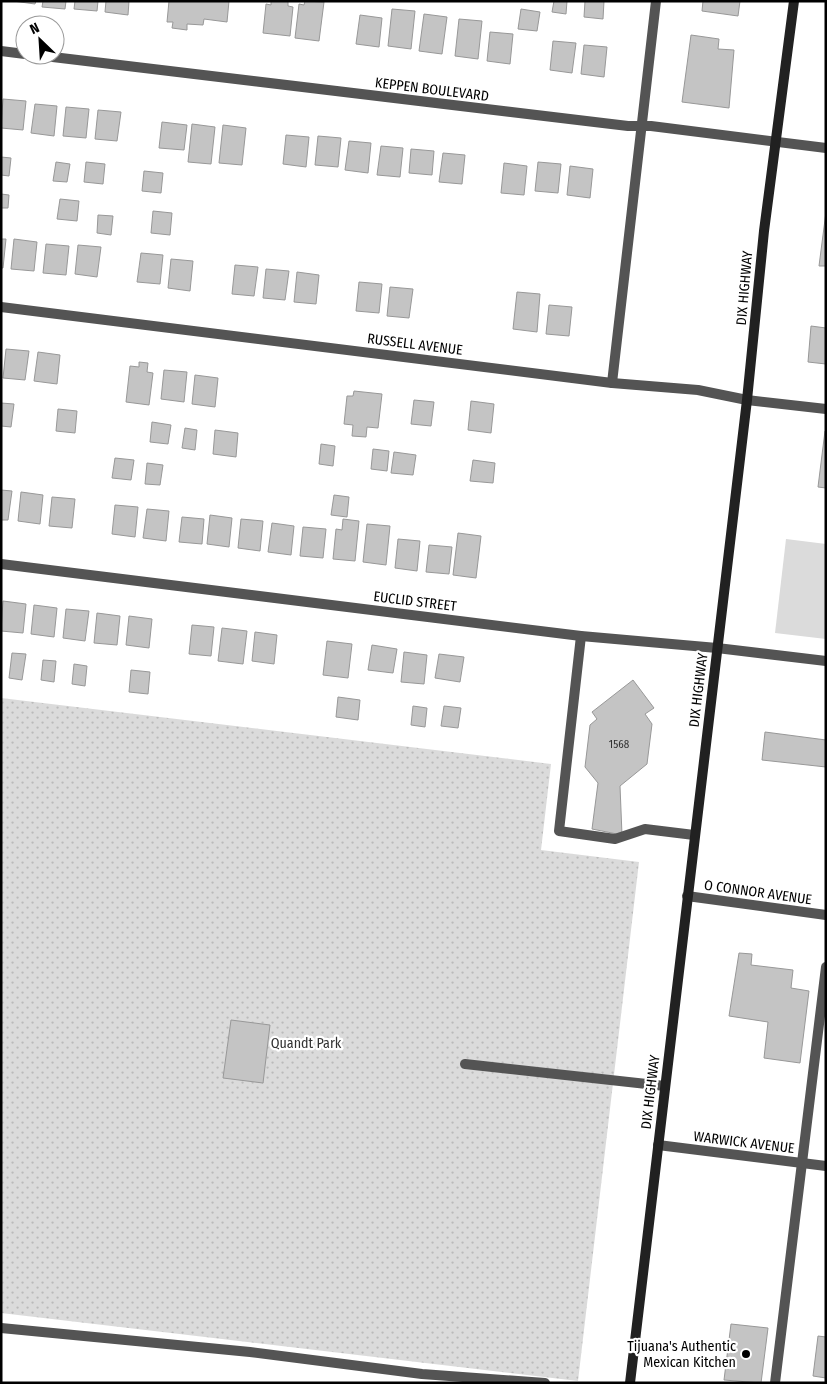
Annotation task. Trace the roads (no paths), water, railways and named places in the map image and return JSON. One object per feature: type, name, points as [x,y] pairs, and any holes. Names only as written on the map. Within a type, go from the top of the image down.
[{"type":"main road","name":"DIX HIGHWAY","points":[[630,1383],[747,400],[764,231],[794,1]]},
{"type":"street","points":[[612,382],[656,1]]},
{"type":"street","points":[[1,51],[15,53]]},
{"type":"street","name":"KEPPEN BOULEVARD","points":[[65,58],[826,148]]},
{"type":"street","name":"RUSSELL AVENUE","points":[[1,307],[612,382],[698,390],[747,400],[826,409]]},
{"type":"street","name":"EUCLID STREET","points":[[1,564],[581,636],[717,648],[826,661]]},
{"type":"street","points":[[581,636],[559,831],[614,839],[645,829],[694,835]]},
{"type":"street","name":"O CONNOR AVENUE","points":[[687,896],[826,914]]},
{"type":"street","points":[[775,1383],[826,967]]},
{"type":"street","points":[[465,1064],[665,1086]]},
{"type":"street","name":"WARWICK AVENUE","points":[[658,1145],[826,1166]]},
{"type":"street","points":[[1,1328],[250,1352],[422,1374],[545,1383]]},
{"type":"place","name":"Tijuana's Authentic Mexican Kitchen","points":[[746,1354]]},
{"type":"park label","name":"Quandt Park","points":[[306,1043]]}]
